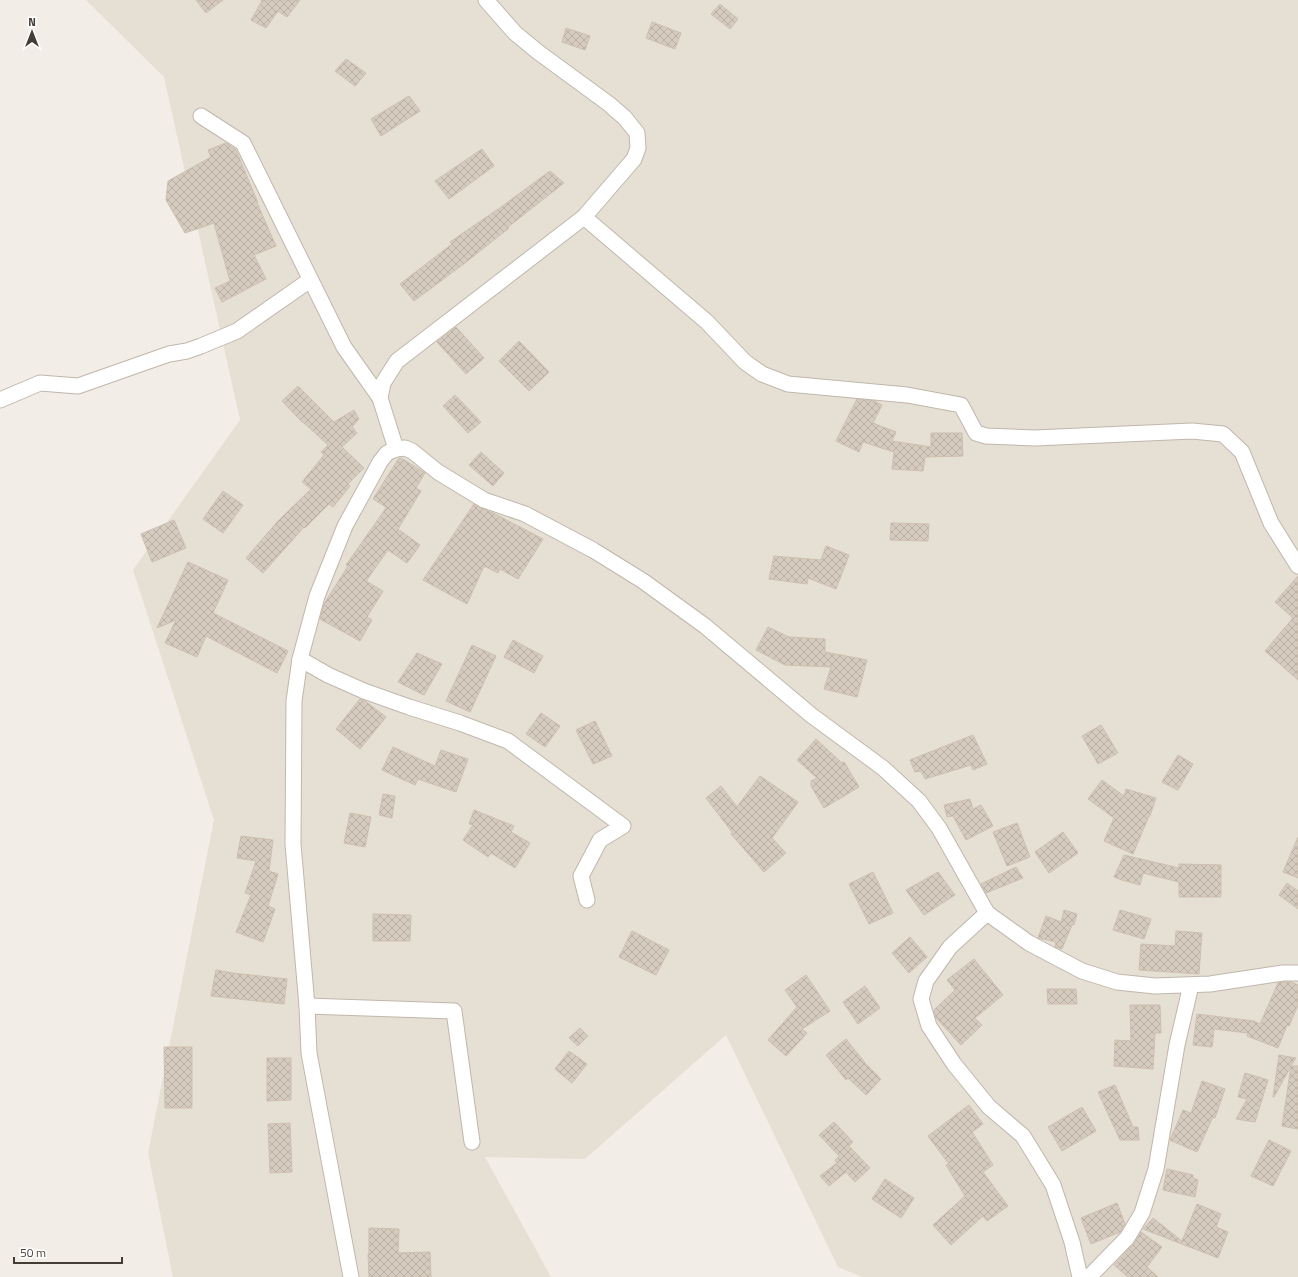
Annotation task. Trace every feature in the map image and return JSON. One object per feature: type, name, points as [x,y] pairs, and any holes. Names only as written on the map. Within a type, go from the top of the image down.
[{"type":"street","points":[[380,398],[383,383],[397,362],[584,217],[634,159],[638,148],[637,133],[625,118],[609,104],[514,33],[486,0]]},
{"type":"street","points":[[201,116],[243,143],[344,347],[380,398],[396,449]]},
{"type":"street","points":[[584,217],[707,322],[746,362],[762,374],[788,384],[907,395],[961,405],[976,433],[986,436],[1035,438],[1192,431],[1222,434],[1242,452],[1272,523],[1298,566]]},
{"type":"street","points":[[0,400],[40,383],[78,386],[168,354],[187,351],[201,346],[237,331],[310,280]]},
{"type":"street","points":[[351,1277],[309,1053],[307,1006],[293,844],[294,701],[300,659],[317,596],[345,526],[380,462],[387,453],[396,449],[405,448],[412,451],[444,476],[484,500],[525,514],[594,550],[643,581],[705,626],[811,715],[883,768],[919,800],[939,828],[987,913],[1028,943],[1082,971],[1117,982],[1155,986],[1210,984],[1298,972]]},
{"type":"street","points":[[300,659],[328,675],[364,691],[409,708],[460,723],[508,741],[623,826],[600,840],[580,876],[587,900]]},
{"type":"street","points":[[987,913],[950,947],[926,981],[921,999],[929,1026],[954,1064],[989,1107],[1023,1136],[1053,1185],[1072,1242],[1080,1277]]},
{"type":"street","points":[[1089,1277],[1127,1238],[1142,1213],[1156,1169],[1177,1045],[1191,985]]},
{"type":"street","points":[[307,1006],[454,1011],[472,1142]]},
{"type":"shaded area","points":[[86,0],[1298,0],[1298,1277],[862,1277],[838,1267],[726,1035],[585,1159],[485,1157],[551,1277],[173,1277],[148,1153],[214,820],[133,570],[240,420],[164,77]]},
{"type":"building","points":[[196,0],[223,0],[206,13]]},
{"type":"building","points":[[261,0],[300,0],[287,17],[278,11],[266,28],[251,20],[262,1]]},
{"type":"building","points":[[720,4],[738,19],[730,29],[711,14]]},
{"type":"building","points":[[652,22],[681,33],[675,49],[646,38]]},
{"type":"building","points":[[566,28],[590,36],[585,50],[562,42]]},
{"type":"building","points":[[346,59],[366,73],[355,86],[335,71]]},
{"type":"building","points":[[409,96],[420,111],[381,136],[371,119]]},
{"type":"building","points":[[226,143],[236,150],[276,246],[254,255],[266,279],[222,302],[215,288],[230,281],[214,223],[185,233],[166,200],[168,181],[211,157],[208,150]]},
{"type":"building","points":[[482,149],[494,166],[449,199],[435,181]]},
{"type":"building","points":[[550,171],[564,183],[465,263],[414,301],[400,284],[452,244],[450,242]]},
{"type":"building","points":[[456,327],[484,358],[466,374],[437,342]]},
{"type":"building","points":[[519,341],[549,372],[529,391],[499,361]]},
{"type":"building","points":[[298,386],[334,422],[354,410],[359,419],[352,427],[357,433],[342,447],[364,468],[348,484],[350,486],[333,507],[329,504],[305,528],[304,527],[263,573],[246,558],[278,521],[311,489],[302,482],[324,455],[321,452],[328,445],[303,423],[282,401]]},
{"type":"building","points":[[455,395],[481,422],[468,433],[443,406]]},
{"type":"building","points":[[857,399],[874,401],[882,405],[873,423],[896,432],[892,441],[931,447],[931,433],[962,433],[963,456],[925,457],[923,471],[892,469],[894,452],[863,442],[859,452],[836,441]]},
{"type":"building","points":[[481,452],[504,473],[493,486],[469,465]]},
{"type":"building","points":[[399,458],[425,473],[416,488],[421,491],[398,529],[420,545],[407,563],[388,550],[366,581],[383,591],[367,617],[372,620],[360,641],[320,619],[324,604],[348,566],[346,565],[386,507],[373,499]]},
{"type":"building","points":[[223,491],[243,505],[223,533],[203,519]]},
{"type":"building","points":[[474,504],[543,539],[518,579],[500,569],[498,573],[484,566],[467,604],[423,580]]},
{"type":"building","points":[[174,520],[186,548],[152,562],[141,534]]},
{"type":"building","points":[[891,523],[929,524],[928,541],[890,540]]},
{"type":"building","points":[[826,546],[849,555],[836,589],[808,578],[807,584],[769,579],[774,556],[821,560]]},
{"type":"building","points":[[188,562],[228,580],[213,613],[288,651],[277,673],[206,636],[197,657],[165,643],[176,620],[157,628]]},
{"type":"building","points":[[1298,576],[1298,680],[1265,651],[1293,618],[1275,602]]},
{"type":"building","points":[[768,627],[789,637],[825,639],[825,652],[867,660],[857,697],[824,689],[831,667],[785,665],[756,650]]},
{"type":"building","points":[[513,640],[543,656],[534,673],[504,657]]},
{"type":"building","points":[[472,645],[496,656],[470,712],[446,701]]},
{"type":"building","points":[[417,653],[442,664],[424,695],[398,682]]},
{"type":"building","points":[[360,699],[365,701],[386,717],[360,749],[336,729]]},
{"type":"building","points":[[541,713],[560,726],[545,747],[526,734]]},
{"type":"building","points":[[595,721],[612,756],[593,764],[576,730]]},
{"type":"building","points":[[1101,725],[1118,753],[1098,764],[1082,736]]},
{"type":"building","points":[[973,735],[987,764],[973,770],[971,765],[925,779],[921,771],[915,772],[910,760]]},
{"type":"building","points":[[816,739],[842,763],[844,762],[859,787],[824,808],[811,786],[811,781],[817,778],[797,760]]},
{"type":"building","points":[[393,747],[435,766],[441,750],[468,759],[456,792],[418,779],[415,785],[382,770]]},
{"type":"building","points":[[1178,755],[1193,764],[1178,790],[1162,782]]},
{"type":"building","points":[[760,776],[798,802],[772,838],[786,853],[764,872],[731,834],[732,832],[706,798],[721,786],[737,807]]},
{"type":"building","points":[[1102,780],[1124,796],[1126,789],[1156,798],[1150,816],[1133,854],[1104,841],[1114,818],[1088,799]]},
{"type":"building","points":[[383,794],[395,796],[392,818],[379,815]]},
{"type":"building","points":[[970,799],[973,809],[981,805],[993,826],[966,840],[953,816],[947,817],[944,805]]},
{"type":"building","points":[[474,810],[514,826],[511,832],[530,843],[515,868],[491,853],[488,857],[463,840],[473,825],[469,824]]},
{"type":"building","points":[[350,813],[371,817],[365,847],[344,843]]},
{"type":"building","points":[[1017,823],[1030,857],[1007,866],[993,832]]},
{"type":"building","points":[[1063,832],[1078,853],[1049,873],[1035,852]]},
{"type":"building","points":[[241,836],[273,840],[269,871],[278,874],[268,906],[275,909],[263,942],[236,932],[251,895],[245,893],[256,861],[237,858]]},
{"type":"building","points":[[1298,837],[1298,878],[1283,872]]},
{"type":"building","points":[[1124,855],[1179,868],[1179,864],[1221,865],[1221,897],[1179,897],[1179,882],[1143,873],[1140,885],[1114,877]]},
{"type":"building","points":[[1016,867],[1023,878],[986,893],[981,884]]},
{"type":"building","points":[[873,872],[893,913],[869,924],[849,884]]},
{"type":"building","points":[[938,872],[955,895],[924,915],[906,890]]},
{"type":"building","points":[[1287,883],[1298,891],[1298,909],[1279,895]]},
{"type":"building","points":[[1064,910],[1077,914],[1074,925],[1072,925],[1062,949],[1055,947],[1056,942],[1038,938],[1046,916],[1061,922]]},
{"type":"building","points":[[1120,910],[1151,919],[1144,939],[1113,930]]},
{"type":"building","points":[[373,914],[411,915],[410,941],[373,941]]},
{"type":"building","points":[[632,931],[669,950],[656,975],[619,957]]},
{"type":"building","points":[[1176,931],[1202,933],[1199,974],[1139,970],[1141,944],[1175,946]]},
{"type":"building","points":[[910,937],[927,957],[909,973],[892,953]]},
{"type":"building","points":[[974,959],[1003,995],[975,1018],[982,1025],[961,1045],[936,1018],[934,1010],[955,990],[947,980]]},
{"type":"building","points":[[216,970],[287,979],[284,1004],[211,996]]},
{"type":"building","points":[[806,975],[830,1011],[802,1029],[807,1033],[786,1056],[768,1040],[797,1007],[785,990]]},
{"type":"building","points":[[1291,982],[1298,985],[1298,1005],[1289,1026],[1287,1025],[1278,1048],[1247,1036],[1248,1033],[1214,1029],[1212,1047],[1193,1045],[1197,1014],[1254,1021],[1260,1024],[1278,983]]},
{"type":"building","points":[[865,986],[880,1008],[858,1024],[843,1002]]},
{"type":"building","points":[[1047,989],[1076,989],[1077,1004],[1048,1004]]},
{"type":"building","points":[[1130,1005],[1160,1005],[1161,1033],[1155,1033],[1153,1069],[1114,1066],[1115,1040],[1131,1041]]},
{"type":"building","points":[[580,1028],[588,1036],[578,1046],[569,1038]]},
{"type":"building","points":[[846,1039],[866,1064],[881,1079],[866,1095],[848,1078],[846,1080],[826,1055]]},
{"type":"building","points":[[164,1047],[192,1047],[192,1108],[165,1108]]},
{"type":"building","points":[[569,1051],[587,1064],[572,1083],[555,1069]]},
{"type":"building","points":[[1279,1055],[1296,1058],[1273,1097]]},
{"type":"building","points":[[267,1058],[291,1058],[291,1100],[267,1101]]},
{"type":"building","points":[[1291,1066],[1298,1066],[1298,1129],[1282,1126]]},
{"type":"building","points":[[1245,1073],[1268,1080],[1255,1122],[1236,1119],[1247,1099],[1238,1097]]},
{"type":"building","points":[[1202,1081],[1225,1089],[1215,1118],[1213,1117],[1197,1152],[1170,1140],[1183,1110],[1191,1113]]},
{"type":"building","points":[[1115,1085],[1133,1127],[1138,1127],[1139,1140],[1120,1140],[1098,1092]]},
{"type":"building","points":[[969,1105],[983,1124],[972,1132],[993,1165],[983,1172],[1008,1206],[987,1221],[983,1216],[951,1245],[933,1225],[965,1196],[946,1165],[949,1164],[928,1136]]},
{"type":"building","points":[[1082,1107],[1096,1131],[1062,1151],[1048,1127]]},
{"type":"building","points":[[834,1122],[853,1142],[849,1146],[870,1168],[855,1182],[846,1172],[829,1186],[820,1176],[837,1163],[835,1160],[839,1156],[819,1135]]},
{"type":"building","points":[[290,1123],[292,1172],[270,1173],[268,1124]]},
{"type":"building","points":[[1269,1140],[1291,1151],[1273,1186],[1251,1176]]},
{"type":"building","points":[[1167,1169],[1193,1175],[1193,1178],[1198,1180],[1195,1197],[1163,1190]]},
{"type":"building","points":[[885,1179],[914,1198],[901,1218],[872,1199]]},
{"type":"building","points":[[1117,1203],[1125,1224],[1120,1232],[1091,1244],[1081,1218]]},
{"type":"building","points":[[1197,1204],[1221,1214],[1216,1227],[1228,1232],[1218,1258],[1143,1229],[1153,1218],[1182,1241]]},
{"type":"building","points":[[369,1228],[399,1229],[398,1253],[430,1252],[431,1277],[369,1277]]},
{"type":"building","points":[[1141,1232],[1162,1247],[1147,1267],[1158,1277],[1128,1277],[1114,1265],[1134,1244]]}]
